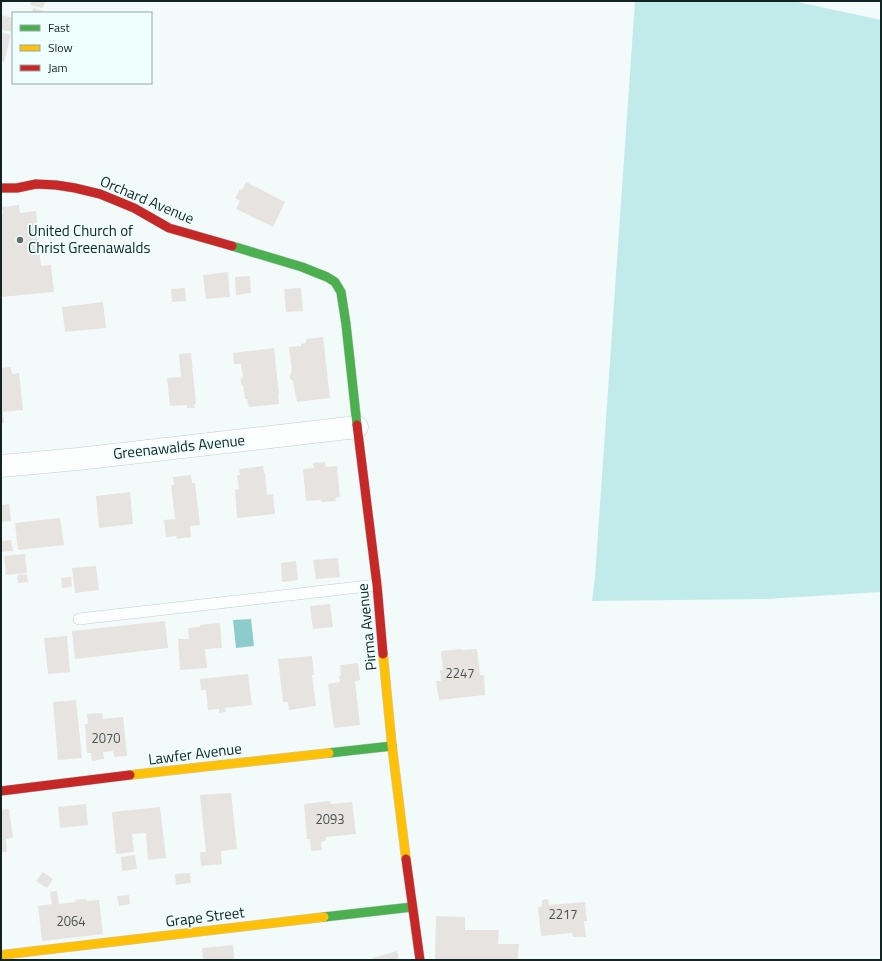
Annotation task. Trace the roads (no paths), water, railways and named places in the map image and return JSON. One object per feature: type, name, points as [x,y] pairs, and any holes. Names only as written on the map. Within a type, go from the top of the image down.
[{"type":"street","name":"Orchard Avenue","points":[[1,188],[17,188],[36,184],[56,184],[100,194],[134,208],[169,228],[302,267],[327,277],[335,282],[341,292]]},
{"type":"street","name":"Pirma Avenue","points":[[341,292],[377,585],[392,746],[420,960]]},
{"type":"street","name":"Greenawalds Avenue","points":[[1,466],[78,459],[357,427]]},
{"type":"street","name":"Lawfer Avenue","points":[[1,791],[392,746]]},
{"type":"street","name":"Grape Street","points":[[1,955],[412,908]]},
{"type":"lane","points":[[79,619],[377,585]]},
{"type":"place","name":"United Church of Christ Greenawalds","points":[[20,240]]}]
